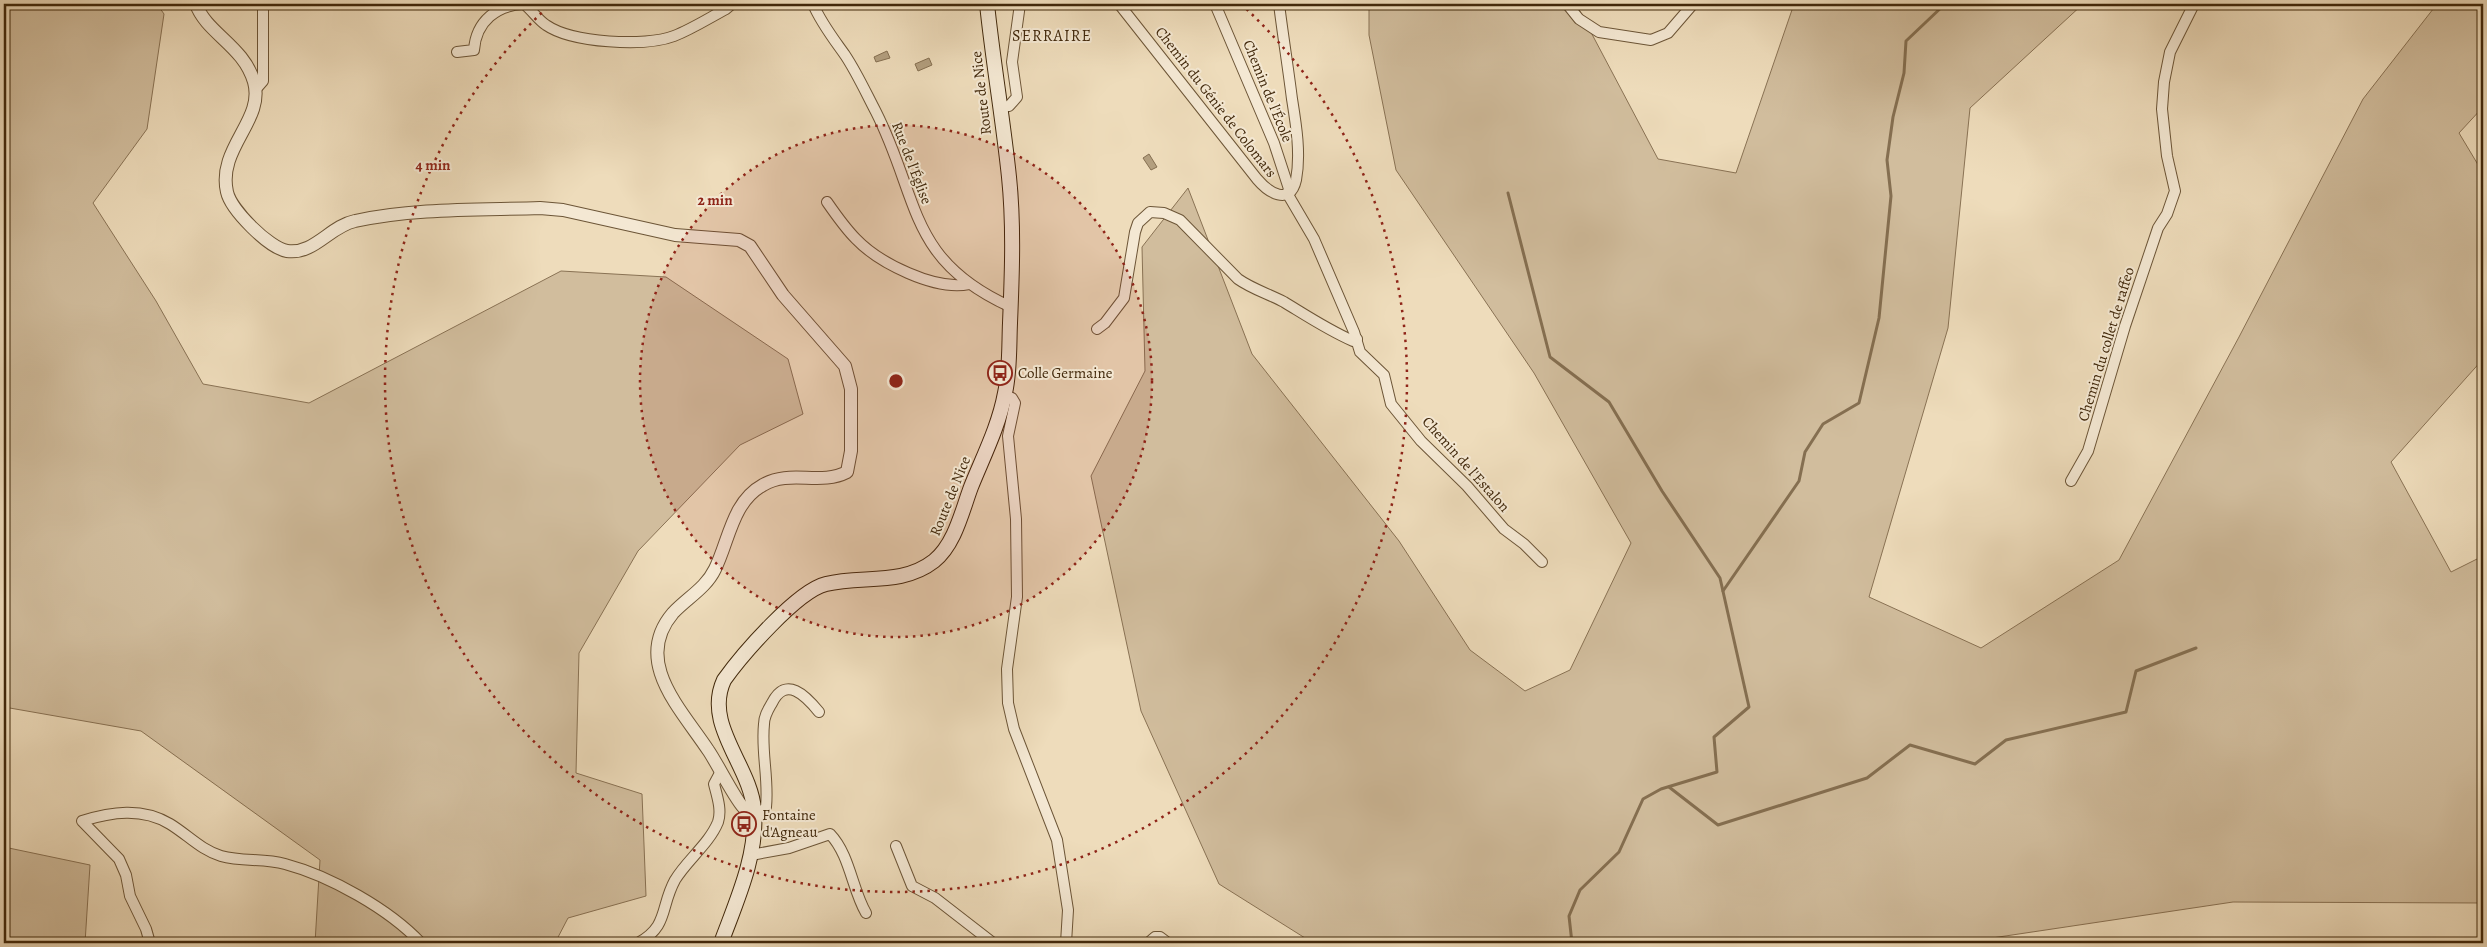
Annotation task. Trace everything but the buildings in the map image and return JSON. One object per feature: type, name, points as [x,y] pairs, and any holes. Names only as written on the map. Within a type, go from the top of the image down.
[{"type":"main road","name":"Route de Nice","points":[[721,943],[751,855],[755,815],[750,788],[720,718],[718,694],[724,680],[789,607],[808,592],[825,584],[887,579],[906,575],[924,568],[939,557],[948,544],[966,503],[1005,395],[1011,307],[1010,197],[988,4]]},
{"type":"street","points":[[196,4],[204,17],[243,57],[256,89],[254,108],[237,139],[227,165],[226,191],[236,212],[278,248],[299,251],[309,248],[341,226],[374,217],[525,209],[563,210],[666,233],[739,240],[750,246],[783,295],[845,366],[850,389],[851,451],[847,472],[828,478],[792,476],[775,479],[761,486],[734,518],[715,570],[706,583],[679,607],[661,632],[658,662],[661,677],[669,693],[721,771],[740,804],[755,815],[766,807],[764,723],[776,695],[785,690],[797,691],[808,698],[819,712]]},
{"type":"street","points":[[256,89],[263,81],[263,4]]},
{"type":"street","points":[[457,52],[474,50],[479,29],[491,14],[499,8],[510,4],[524,4],[547,26],[579,37],[608,42],[632,42],[657,40],[674,36],[732,4]]},
{"type":"street","name":"Rue de l'Église","points":[[813,4],[826,29],[854,71],[882,124],[924,233],[933,249],[969,284],[1011,307]]},
{"type":"street","points":[[999,107],[1009,106],[1017,97],[1012,62],[1020,4]]},
{"type":"street","name":"Chemin du Génie de Colomars","points":[[1119,4],[1264,187],[1276,195],[1288,192],[1296,178],[1297,149],[1279,4]]},
{"type":"street","name":"Chemin de l'École","points":[[1215,4],[1274,143],[1288,192]]},
{"type":"street","points":[[1567,4],[1579,19],[1599,32],[1652,40],[1668,34],[1693,4]]},
{"type":"street","name":"Chemin du collet de raffeo","points":[[2071,481],[2088,451],[2137,290],[2158,228],[2167,214],[2175,191],[2167,156],[2162,109],[2164,82],[2170,52],[2194,4]]},
{"type":"street","name":"Chemin de l'Estalon","points":[[1288,192],[1314,240],[1357,339],[1360,352],[1384,374],[1391,404],[1421,441],[1461,480],[1504,530],[1524,544],[1542,562]]},
{"type":"street","points":[[827,202],[857,240],[888,263],[941,284],[959,286],[969,284]]},
{"type":"street","points":[[1097,329],[1105,323],[1124,298],[1135,232],[1138,223],[1150,212],[1164,213],[1180,220],[1238,279],[1246,284],[1283,302],[1339,335],[1352,341],[1357,339]]},
{"type":"street","points":[[1005,395],[1012,398],[1015,403],[1008,436],[1016,519],[1017,597],[1007,669],[1008,703],[1014,729],[1057,840],[1068,910],[1066,943]]},
{"type":"street","points":[[638,943],[652,935],[660,925],[674,882],[714,830],[719,819],[719,808],[714,784],[721,771]]},
{"type":"street","points":[[150,943],[146,929],[130,896],[126,875],[119,859],[82,821],[105,813],[123,811],[146,815],[169,823],[201,848],[220,856],[237,860],[284,863],[304,870],[326,880],[391,917],[406,927],[421,943]]},
{"type":"street","points":[[751,855],[788,848],[830,834],[836,840],[850,873],[858,900],[866,914]]},
{"type":"street","points":[[896,846],[912,886],[935,898],[993,943]]},
{"type":"street","points":[[1148,943],[1155,937],[1160,937],[1168,943]]},
{"type":"shaded area","points":[[4,4],[157,4],[164,14],[147,129],[93,203],[156,301],[203,384],[309,403],[561,271],[666,277],[788,359],[803,414],[740,445],[638,551],[579,653],[576,773],[642,794],[646,896],[568,918],[555,943],[315,943],[320,860],[141,731],[4,707]]},
{"type":"shaded area","points":[[1369,4],[1576,4],[1658,159],[1736,173],[1794,4],[2083,4],[1970,108],[1948,328],[1869,597],[1981,648],[2119,560],[2239,337],[2363,99],[2437,4],[2483,4],[2483,107],[2459,133],[2483,173],[2483,359],[2391,462],[2451,572],[2483,556],[2483,903],[2233,902],[1992,938],[1981,943],[1313,943],[1219,884],[1141,711],[1091,476],[1145,371],[1142,247],[1188,188],[1252,354],[1399,541],[1470,650],[1525,691],[1570,670],[1631,543],[1534,373],[1396,170],[1369,35]]},
{"type":"shaded area","points":[[887,51],[890,58],[876,62],[874,57]]},
{"type":"shaded area","points":[[929,58],[932,65],[918,71],[915,64]]},
{"type":"shaded area","points":[[1149,154],[1157,167],[1151,170],[1143,158]]},
{"type":"shaded area","points":[[4,847],[90,865],[85,943],[4,943]]},
{"type":"waterway","points":[[1723,591],[1799,481],[1805,452],[1823,424],[1859,403],[1879,318],[1891,196],[1887,160],[1893,117],[1904,73],[1906,41],[1945,4]]},
{"type":"waterway","points":[[1508,193],[1550,357],[1609,402],[1662,491],[1720,578],[1749,707],[1714,737],[1717,772],[1661,789],[1643,799],[1619,852],[1580,890],[1569,916],[1572,943]]},
{"type":"waterway","points":[[1669,787],[1718,825],[1867,778],[1910,745],[1975,764],[2006,740],[2126,712],[2136,671],[2196,648]]},
{"type":"place","name":"Colle Germaine","points":[[1000,373]]},
{"type":"place","name":"Fontaine d'Agneau","points":[[744,824]]},
{"type":"district","name":"SERRAIRE","points":[[1052,35]]}]
